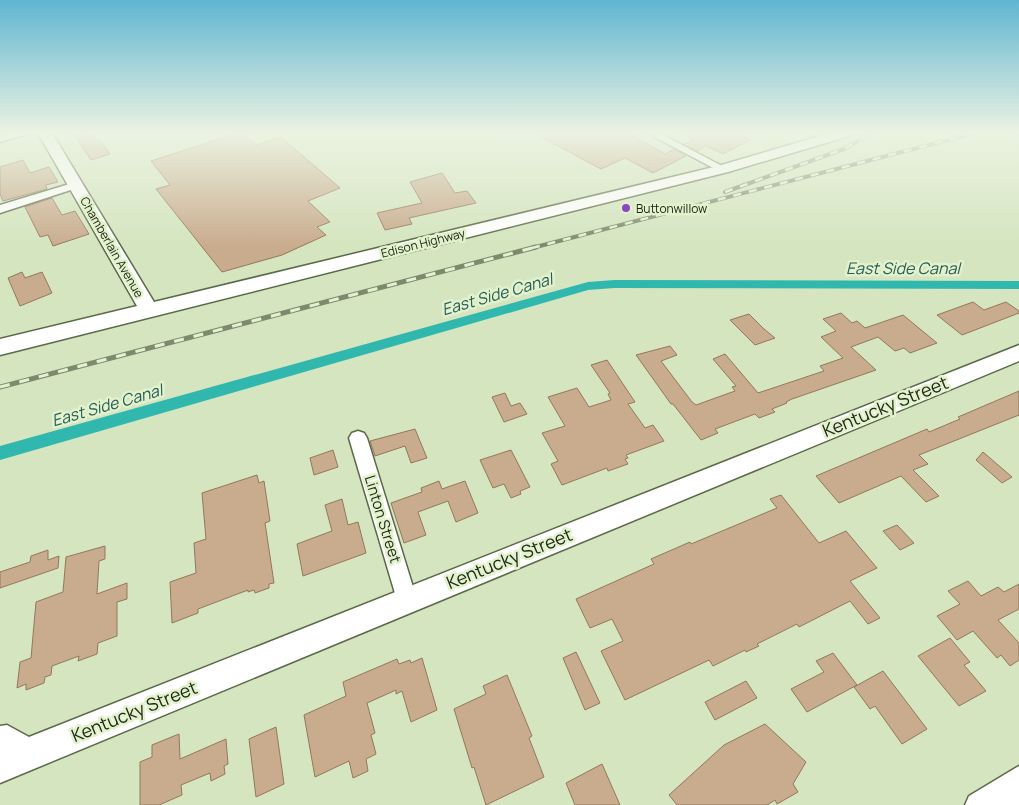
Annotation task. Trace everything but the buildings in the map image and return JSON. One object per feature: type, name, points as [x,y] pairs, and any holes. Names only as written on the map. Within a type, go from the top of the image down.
[{"type":"street","name":"Chamberlain Avenue","points":[[67,171],[149,310]]},
{"type":"street","name":"Edison Highway","points":[[0,347],[721,171]]},
{"type":"street","points":[[0,209],[76,185]]},
{"type":"street","name":"Kentucky Street","points":[[9,755],[407,600],[1019,352]]},
{"type":"street","name":"Linton Street","points":[[358,438],[407,600]]},
{"type":"street","points":[[978,805],[1010,791]]},
{"type":"waterway","name":"East Side Canal","points":[[0,453],[588,286],[614,284],[1019,285]]},
{"type":"railway","points":[[725,192],[784,171]]},
{"type":"railway","points":[[532,248],[830,171]]},
{"type":"railway","points":[[0,387],[536,247]]},
{"type":"place","name":"Buttonwillow","points":[[626,208]]}]
